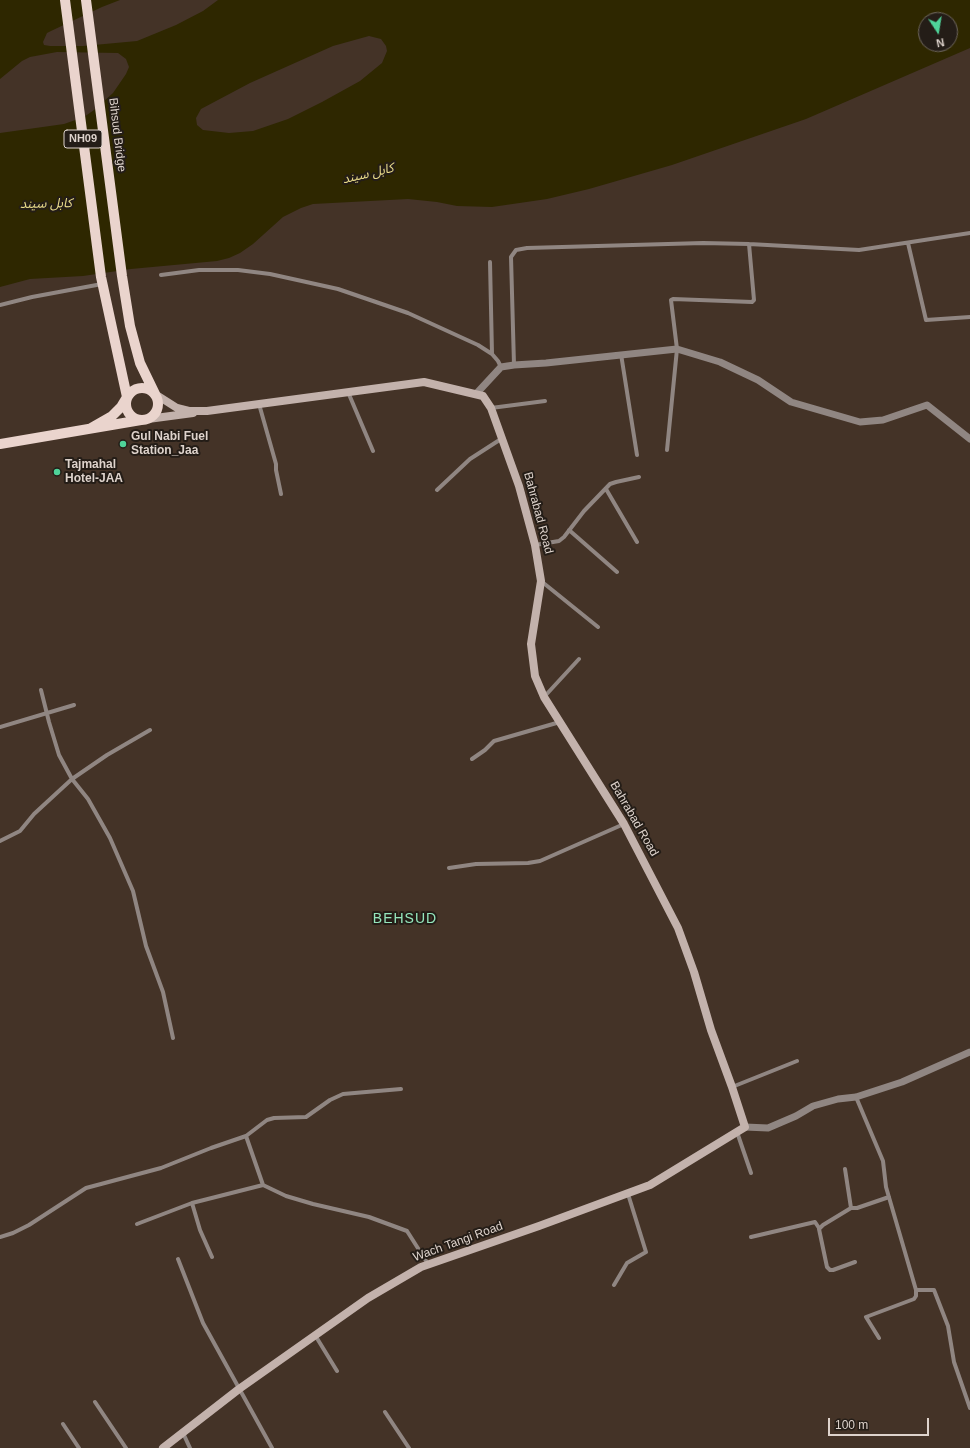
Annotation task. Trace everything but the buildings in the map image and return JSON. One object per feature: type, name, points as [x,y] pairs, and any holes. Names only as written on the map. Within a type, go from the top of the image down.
[{"type":"main road","name":"NH09","points":[[65,0],[101,281],[127,397],[126,408],[128,412],[132,416],[144,419],[152,416],[158,408],[155,394]]},
{"type":"main road","name":"Bihsud Bridge","points":[[86,0],[130,326],[140,363],[155,394]]},
{"type":"main road","name":"Bahrabad Road","points":[[155,394],[177,408],[189,411],[207,411],[424,382],[483,396],[491,408],[518,486],[535,545],[541,581],[532,644],[535,676],[544,697],[624,824],[683,940],[745,1127]]},
{"type":"main road","points":[[91,428],[121,407],[133,390],[147,388],[155,394]]},
{"type":"main road","points":[[0,444],[144,419],[207,411]]},
{"type":"main road","name":"Wach Tangi Road","points":[[163,1448],[239,1389],[315,1335],[368,1298],[421,1267],[540,1226],[650,1185],[745,1127]]},
{"type":"street","points":[[514,365],[511,258],[516,250],[527,248],[695,243],[749,244],[858,250],[970,234]]},
{"type":"street","points":[[908,242],[926,320],[970,317]]},
{"type":"street","points":[[667,450],[677,349],[671,300],[752,302],[754,300],[749,244]]},
{"type":"street","points":[[490,262],[492,354]]},
{"type":"street","points":[[161,275],[199,270],[238,270],[270,274],[338,289],[408,313],[478,345],[492,354],[501,367]]},
{"type":"street","points":[[0,304],[101,281]]},
{"type":"street","points":[[476,394],[501,367],[677,349],[720,362],[758,380],[791,402],[860,422],[883,420],[927,405],[970,439]]},
{"type":"street","points":[[621,354],[637,455]]},
{"type":"street","points":[[348,392],[373,451]]},
{"type":"street","points":[[491,408],[545,400]]},
{"type":"street","points":[[259,404],[276,464],[281,494]]},
{"type":"street","points":[[437,490],[470,458],[501,439]]},
{"type":"street","points":[[535,545],[559,541],[564,537],[584,511],[610,484],[639,477]]},
{"type":"street","points":[[606,489],[637,542]]},
{"type":"street","points":[[568,530],[617,572]]},
{"type":"street","points":[[541,581],[598,628]]},
{"type":"street","points":[[544,697],[579,659]]},
{"type":"street","points":[[41,690],[46,713],[59,755],[72,779],[88,799],[110,838],[133,891],[146,946],[163,992],[173,1038]]},
{"type":"street","points":[[0,727],[74,704]]},
{"type":"street","points":[[472,759],[485,750],[494,741],[560,722]]},
{"type":"street","points":[[0,841],[20,831],[34,814],[72,779],[107,755],[150,730]]},
{"type":"street","points":[[449,868],[476,864],[540,862],[624,824]]},
{"type":"street","points":[[745,1127],[768,1128],[796,1116],[813,1106],[838,1098],[856,1097],[902,1082],[970,1052]]},
{"type":"street","points":[[732,1087],[797,1061]]},
{"type":"street","points":[[0,1237],[13,1233],[29,1225],[86,1188],[161,1168],[246,1136],[266,1120],[274,1118],[306,1117],[330,1100],[343,1094],[401,1089]]},
{"type":"street","points":[[856,1097],[883,1161],[889,1196],[916,1290],[916,1296],[914,1299],[866,1316],[879,1338]]},
{"type":"street","points":[[737,1132],[751,1173]]},
{"type":"street","points":[[246,1136],[263,1185]]},
{"type":"street","points":[[845,1169],[851,1208]]},
{"type":"street","points":[[137,1224],[192,1203],[263,1185],[286,1196],[369,1217],[407,1231],[428,1264]]},
{"type":"street","points":[[614,1285],[627,1263],[646,1252],[628,1194]]},
{"type":"street","points":[[819,1228],[851,1208],[857,1208],[889,1196]]},
{"type":"street","points":[[192,1203],[200,1230],[212,1257]]},
{"type":"street","points":[[751,1237],[814,1222],[819,1228],[830,1270],[855,1262]]},
{"type":"street","points":[[178,1259],[203,1323],[272,1448]]},
{"type":"street","points":[[916,1290],[934,1290],[948,1326],[954,1362],[970,1408]]},
{"type":"street","points":[[315,1335],[337,1371]]},
{"type":"street","points":[[95,1402],[126,1448]]},
{"type":"street","points":[[385,1412],[408,1448]]},
{"type":"street","points":[[63,1424],[79,1448]]},
{"type":"street","points":[[183,1433],[190,1448]]},
{"type":"water","name":"کابل سيند","points":[[0,0],[120,0],[47,33],[43,42],[44,45],[50,46],[83,46],[137,41],[176,25],[203,11],[218,0],[970,0],[970,48],[806,119],[672,165],[589,189],[547,199],[492,207],[457,206],[408,199],[313,204],[283,217],[253,244],[240,253],[229,258],[217,261],[131,269],[83,276],[30,279],[0,287],[0,133],[64,124],[84,117],[113,93],[129,67],[126,59],[118,53],[57,52],[30,57],[22,61],[0,79]],"holes":[[[369,36],[381,39],[386,46],[387,51],[382,63],[360,81],[288,119],[253,131],[229,133],[203,130],[197,125],[196,118],[201,109],[250,83],[333,46]]]},
{"type":"place","name":"Gul Nabi Fuel Station_Jaa","points":[[123,444]]},
{"type":"place","name":"Tajmahal Hotel-JAA","points":[[57,472]]},
{"type":"district","name":"BEHSUD","points":[[405,919]]}]
